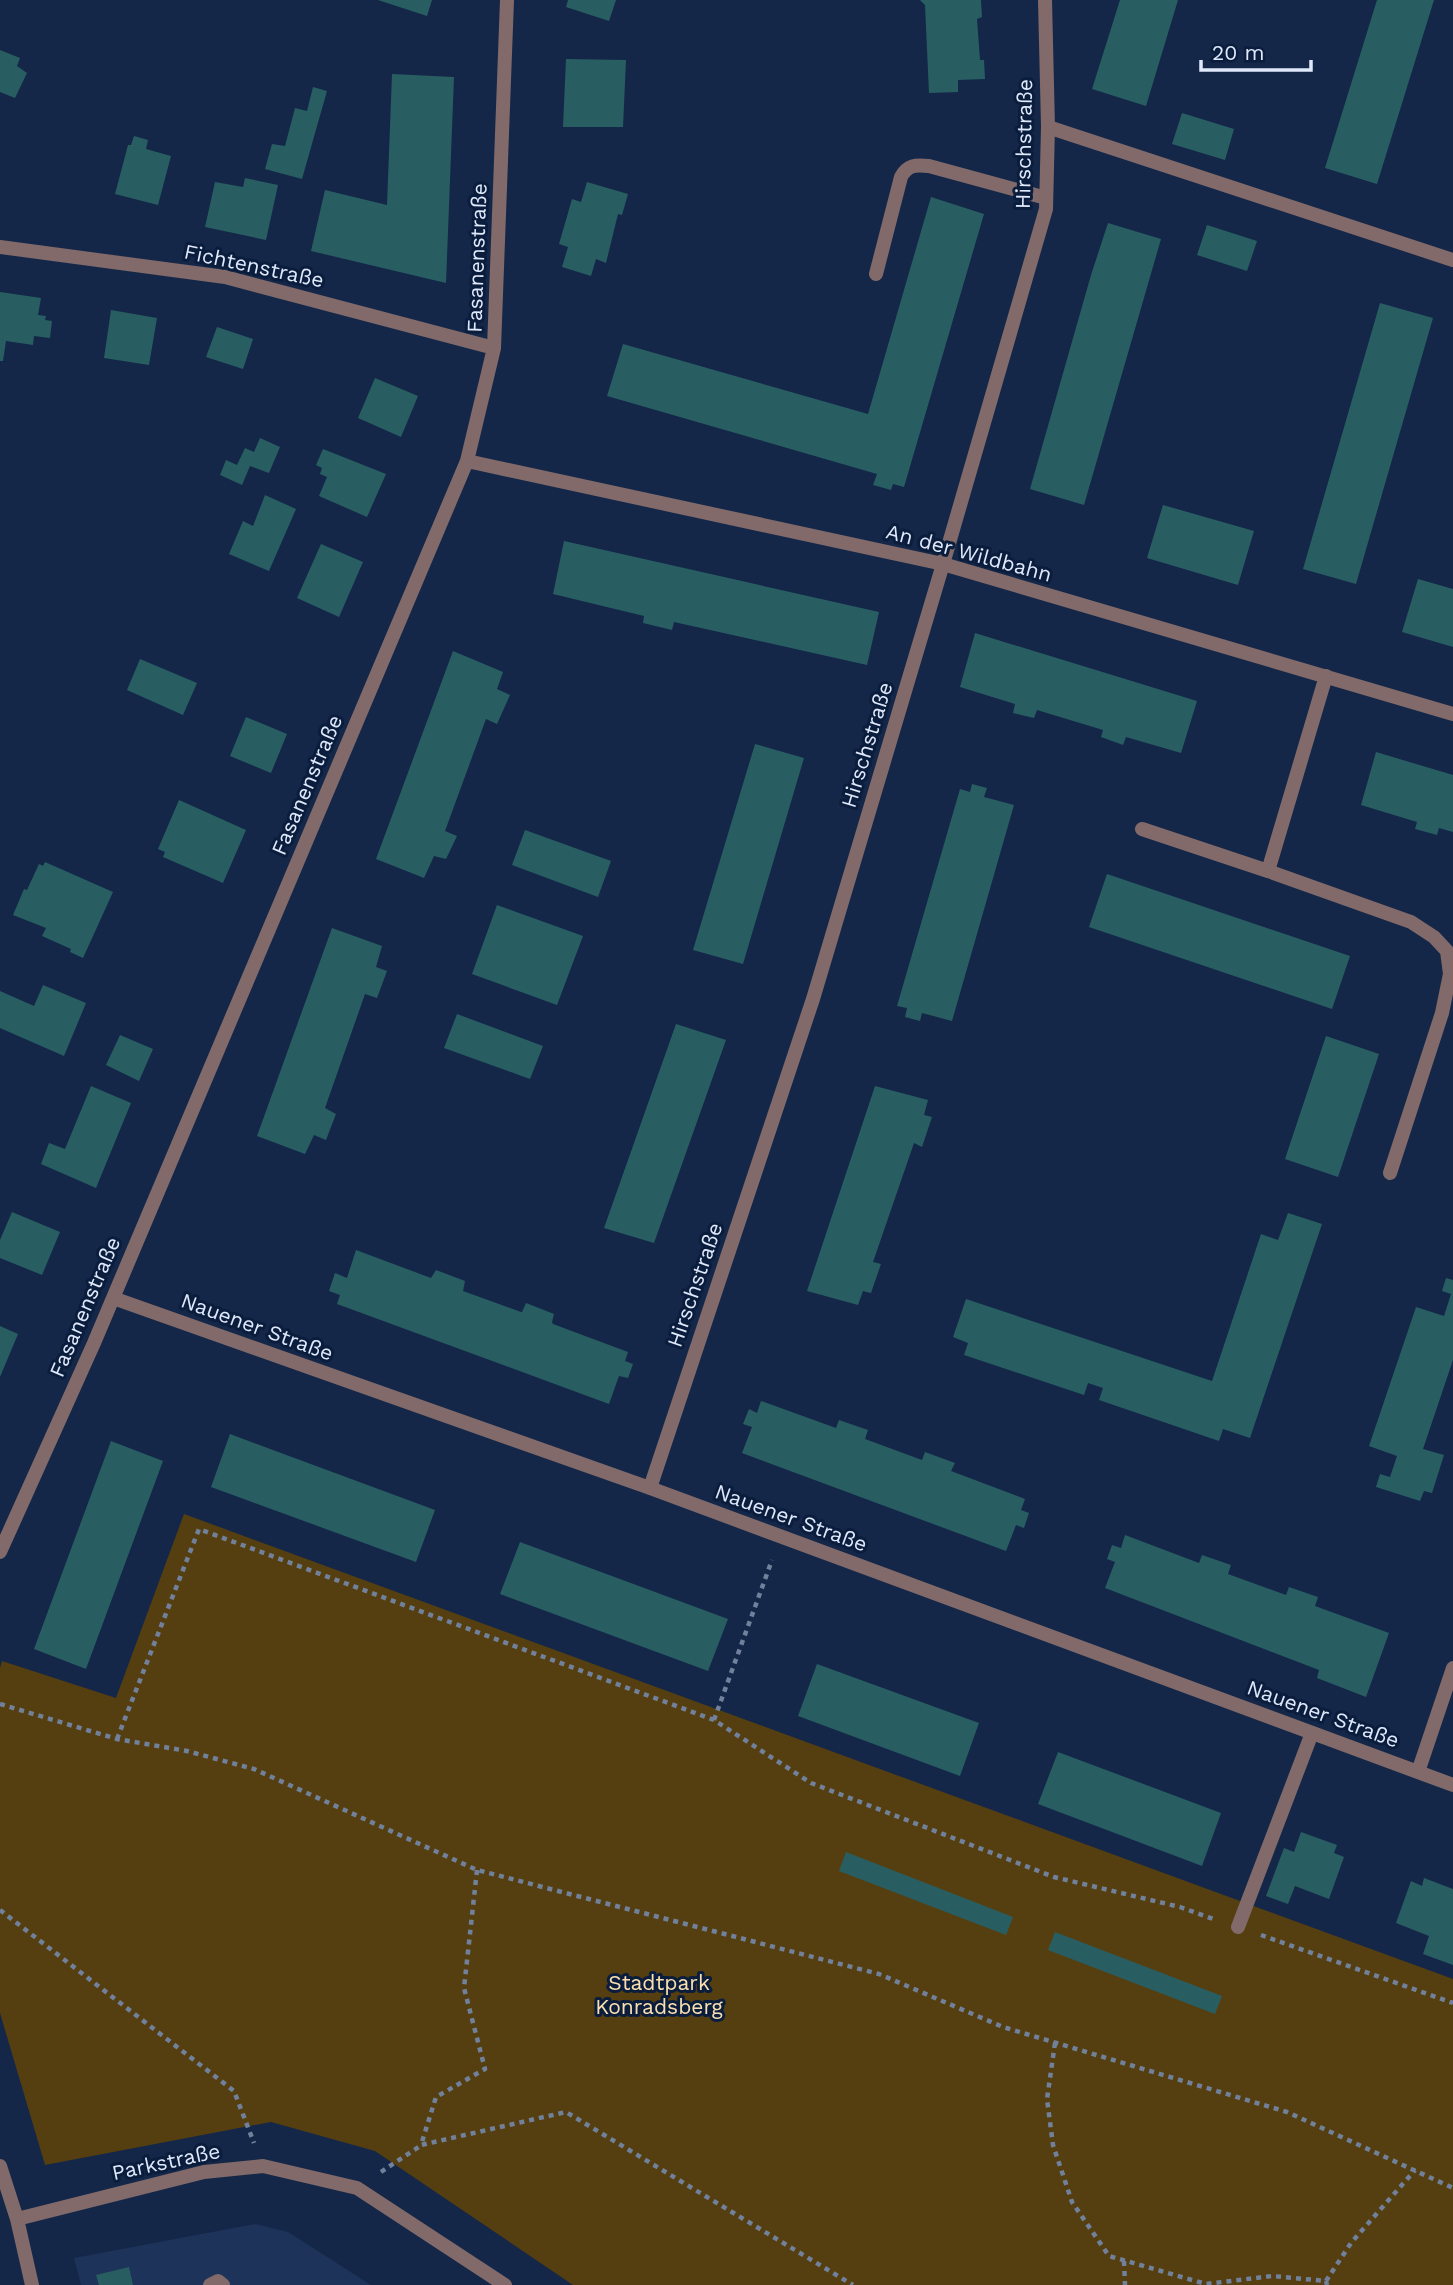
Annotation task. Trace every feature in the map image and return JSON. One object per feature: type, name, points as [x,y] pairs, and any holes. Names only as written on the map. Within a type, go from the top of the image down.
[{"type":"street","name":"Fasanenstraße","points":[[0,1552],[113,1297],[467,461],[494,348],[507,0]]},
{"type":"street","name":"Hirschstraße","points":[[650,1488],[813,999],[1046,209],[1048,127],[1045,0]]},
{"type":"street","points":[[1048,127],[1453,260]]},
{"type":"street","points":[[876,274],[901,177],[913,164],[1046,198]]},
{"type":"street","name":"Fichtenstraße","points":[[0,247],[225,277],[494,348]]},
{"type":"street","name":"An der Wildbahn","points":[[467,461],[943,564],[1453,714]]},
{"type":"street","points":[[1268,871],[1326,677]]},
{"type":"street","points":[[1142,830],[1411,922],[1434,937],[1447,951],[1450,974],[1442,1013],[1390,1174]]},
{"type":"street","name":"Nauener Straße","points":[[113,1297],[650,1488],[1453,1785]]},
{"type":"street","points":[[1418,1772],[1453,1668]]},
{"type":"street","points":[[1238,1927],[1312,1733]]},
{"type":"street","points":[[0,2166],[17,2219],[32,2285]]},
{"type":"street","name":"Parkstraße","points":[[17,2219],[204,2172],[263,2166],[357,2188],[505,2285]]},
{"type":"street","points":[[210,2285],[218,2281],[223,2285]]},
{"type":"path","points":[[117,1739],[199,1529],[714,1720],[811,1783],[1054,1877],[1180,1907],[1453,2003]]},
{"type":"path","points":[[714,1720],[781,1537]]},
{"type":"path","points":[[0,1704],[117,1739],[187,1751],[254,1769],[477,1870],[879,1974],[1003,2027],[1287,2112],[1453,2188]]},
{"type":"path","points":[[421,2146],[436,2097],[485,2069],[464,1988],[477,1870]]},
{"type":"path","points":[[0,1910],[234,2091],[263,2166]]},
{"type":"path","points":[[1055,2043],[1047,2099],[1053,2145],[1072,2202],[1109,2256],[1206,2284],[1272,2276],[1327,2283],[1351,2244],[1415,2170]]},
{"type":"path","points":[[357,2188],[421,2146],[566,2112],[853,2285]]},
{"type":"path","points":[[1124,2261],[1125,2285]]},
{"type":"shaded area","points":[[255,2224],[288,2232],[371,2285],[81,2285],[74,2258]]},
{"type":"green space","name":"Stadtpark Konradsberg","points":[[184,1514],[1453,1979],[1453,2285],[573,2285],[375,2151],[271,2122],[45,2165],[0,2013],[0,1668],[2,1661],[116,1698]]},
{"type":"building","points":[[378,0],[432,0],[427,16]]},
{"type":"building","points":[[568,0],[616,0],[609,21],[566,7]]},
{"type":"building","points":[[920,0],[981,0],[982,17],[977,19],[980,60],[984,60],[985,79],[958,80],[958,92],[929,93],[925,5]]},
{"type":"building","points":[[1120,0],[1178,0],[1146,106],[1092,89]]},
{"type":"building","points":[[1377,0],[1434,0],[1377,184],[1325,168]]},
{"type":"building","points":[[0,50],[20,58],[17,66],[27,73],[15,98],[0,92]]},
{"type":"building","points":[[566,59],[626,60],[623,127],[563,127]]},
{"type":"building","points":[[392,74],[454,77],[446,283],[311,251],[325,190],[387,205]]},
{"type":"building","points":[[313,87],[327,91],[302,179],[265,169],[272,144],[285,146],[295,108],[307,111]]},
{"type":"building","points":[[1182,113],[1234,129],[1225,160],[1172,144]]},
{"type":"building","points":[[134,136],[148,140],[146,149],[171,156],[158,205],[115,194],[128,145],[131,145]]},
{"type":"building","points":[[245,178],[278,185],[266,240],[205,227],[215,182],[243,187]]},
{"type":"building","points":[[587,182],[628,194],[622,215],[618,214],[606,263],[596,259],[591,276],[562,267],[568,247],[559,244],[572,199],[581,202]]},
{"type":"building","points":[[931,197],[984,214],[904,487],[893,484],[891,490],[873,485],[877,474],[607,396],[623,344],[868,414]]},
{"type":"building","points":[[1108,223],[1161,239],[1084,505],[1030,489]]},
{"type":"building","points":[[1207,225],[1257,241],[1247,271],[1197,255]]},
{"type":"building","points":[[0,292],[41,298],[38,315],[46,316],[45,320],[52,321],[50,338],[34,336],[33,345],[6,341],[3,361],[0,361]]},
{"type":"building","points":[[1380,303],[1433,318],[1356,584],[1303,569]]},
{"type":"building","points":[[111,310],[157,318],[149,365],[104,358]]},
{"type":"building","points":[[217,327],[253,339],[243,369],[206,357]]},
{"type":"building","points":[[375,378],[418,396],[401,437],[358,418]]},
{"type":"building","points":[[260,438],[280,447],[269,473],[250,466],[242,485],[220,475],[226,460],[237,465],[245,448],[254,452]]},
{"type":"building","points":[[323,449],[386,474],[367,517],[319,496],[327,477],[320,474],[322,468],[316,465]]},
{"type":"building","points":[[265,495],[296,509],[269,571],[229,554],[243,521],[253,526]]},
{"type":"building","points":[[1163,505],[1254,531],[1238,585],[1147,558]]},
{"type":"building","points":[[564,541],[879,612],[867,665],[674,622],[672,630],[643,623],[644,616],[553,594]]},
{"type":"building","points":[[321,544],[363,562],[339,617],[297,598]]},
{"type":"building","points":[[1418,579],[1453,589],[1453,647],[1402,632]]},
{"type":"building","points":[[975,633],[1197,701],[1181,753],[1126,737],[1123,745],[1101,737],[1103,730],[1037,710],[1034,718],[1013,713],[1015,704],[960,687]]},
{"type":"building","points":[[453,651],[503,672],[497,689],[510,695],[497,724],[486,719],[445,831],[457,836],[446,859],[434,856],[424,878],[376,859]]},
{"type":"building","points":[[140,659],[197,683],[183,715],[127,690]]},
{"type":"building","points":[[246,717],[287,734],[271,773],[230,756]]},
{"type":"building","points":[[755,744],[804,758],[743,964],[693,950]]},
{"type":"building","points":[[1376,752],[1453,775],[1453,832],[1439,828],[1437,835],[1415,829],[1417,822],[1361,805]]},
{"type":"building","points":[[972,784],[987,788],[984,797],[1014,805],[952,1021],[922,1013],[920,1021],[905,1017],[907,1008],[897,1006],[960,789],[970,792]]},
{"type":"building","points":[[179,800],[246,830],[223,883],[163,857],[165,852],[158,849]]},
{"type":"building","points":[[525,830],[611,861],[598,897],[512,865]]},
{"type":"building","points":[[45,862],[113,892],[83,958],[70,952],[71,949],[42,936],[46,928],[13,915],[39,864],[43,866]]},
{"type":"building","points":[[1107,874],[1350,956],[1332,1009],[1089,927]]},
{"type":"building","points":[[497,905],[583,936],[557,1005],[472,974]]},
{"type":"building","points":[[332,928],[382,946],[376,967],[387,971],[377,998],[365,994],[325,1108],[336,1114],[326,1140],[314,1135],[305,1154],[257,1136]]},
{"type":"building","points":[[43,985],[86,1003],[64,1056],[0,1028],[0,991],[34,1006]]},
{"type":"building","points":[[457,1014],[543,1046],[530,1079],[444,1048]]},
{"type":"building","points":[[676,1024],[726,1040],[654,1243],[604,1228]]},
{"type":"building","points":[[120,1035],[153,1049],[139,1081],[106,1065]]},
{"type":"building","points":[[1326,1036],[1379,1054],[1338,1177],[1285,1159]]},
{"type":"building","points":[[91,1086],[131,1103],[96,1188],[41,1164],[49,1143],[65,1149]]},
{"type":"building","points":[[875,1086],[928,1100],[924,1115],[932,1117],[922,1147],[914,1143],[873,1262],[881,1264],[871,1293],[863,1291],[858,1305],[807,1291]]},
{"type":"building","points":[[12,1212],[60,1232],[42,1275],[0,1258],[0,1240]]},
{"type":"building","points":[[1288,1213],[1322,1224],[1250,1438],[1223,1429],[1219,1441],[1099,1400],[1103,1388],[1088,1383],[1084,1395],[964,1355],[968,1343],[953,1337],[966,1299],[1212,1381],[1261,1234],[1278,1240]]},
{"type":"building","points":[[356,1250],[431,1278],[436,1270],[465,1281],[463,1291],[521,1312],[526,1303],[554,1314],[553,1324],[628,1352],[625,1361],[633,1364],[628,1378],[619,1376],[609,1404],[337,1304],[340,1295],[329,1291],[335,1273],[347,1278]]},
{"type":"building","points":[[1446,1278],[1453,1280],[1453,1360],[1423,1449],[1444,1455],[1432,1493],[1424,1491],[1420,1501],[1376,1487],[1380,1474],[1390,1477],[1397,1456],[1369,1446],[1416,1307],[1444,1316],[1451,1294],[1442,1291]]},
{"type":"building","points":[[0,1326],[18,1334],[0,1377]]},
{"type":"building","points":[[761,1401],[836,1428],[839,1420],[868,1430],[865,1439],[922,1460],[925,1452],[955,1463],[951,1471],[1025,1499],[1021,1510],[1029,1513],[1024,1528],[1016,1525],[1006,1551],[742,1453],[752,1427],[743,1424],[749,1409],[757,1413]]},
{"type":"building","points":[[230,1434],[435,1510],[416,1562],[211,1487]]},
{"type":"building","points":[[111,1441],[163,1461],[86,1669],[34,1649]]},
{"type":"building","points":[[1125,1535],[1199,1563],[1202,1555],[1231,1565],[1228,1574],[1286,1595],[1289,1587],[1318,1597],[1315,1606],[1389,1633],[1366,1697],[1317,1678],[1319,1670],[1105,1588],[1115,1562],[1107,1559],[1112,1545],[1121,1548]]},
{"type":"building","points":[[520,1542],[728,1619],[708,1671],[500,1594]]},
{"type":"building","points":[[817,1664],[979,1723],[960,1776],[798,1716]]},
{"type":"building","points":[[1058,1752],[1221,1813],[1202,1866],[1038,1804]]},
{"type":"building","points":[[1301,1832],[1337,1845],[1334,1853],[1344,1857],[1329,1899],[1295,1886],[1288,1904],[1266,1896],[1284,1848],[1294,1852]]},
{"type":"building","points":[[846,1852],[1013,1917],[1006,1935],[839,1871]]},
{"type":"building","points":[[1424,1878],[1453,1889],[1453,1965],[1423,1954],[1429,1936],[1396,1923],[1411,1881],[1422,1886]]},
{"type":"building","points":[[1055,1932],[1222,1996],[1215,2014],[1048,1950]]},
{"type":"building","points":[[129,2267],[133,2285],[99,2285],[96,2275]]}]
